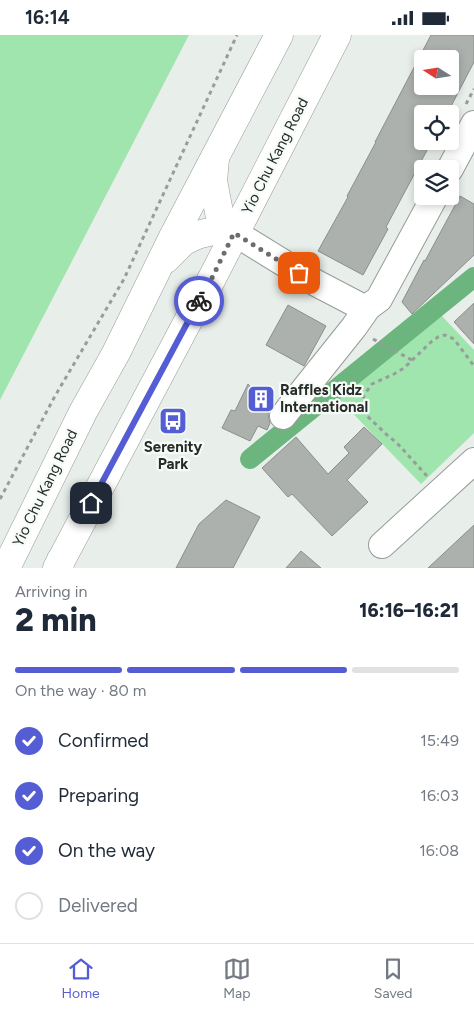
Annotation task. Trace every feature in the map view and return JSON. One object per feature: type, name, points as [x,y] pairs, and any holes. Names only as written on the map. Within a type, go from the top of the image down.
[{"type":"main road","name":"Yio Chu Kang Road","points":[[6,568],[83,412],[116,353],[157,269],[279,35]]},
{"type":"main road","name":"Yio Chu Kang Road","points":[[59,565],[208,286],[337,35]]},
{"type":"main road","points":[[215,157],[213,181],[220,212],[223,221],[234,233]]},
{"type":"main road","points":[[157,269],[184,241],[197,235],[221,229],[234,233]]},
{"type":"street","points":[[455,160],[474,124]]},
{"type":"street","points":[[283,416],[368,307],[379,299],[430,205]]},
{"type":"street","points":[[234,233],[316,283],[360,306],[368,307]]},
{"type":"street","points":[[382,545],[474,461]]},
{"type":"path","points":[[0,499],[55,396],[124,279],[237,35]]},
{"type":"path","points":[[430,478],[365,413],[362,404],[364,395],[372,384],[404,368],[431,341],[445,335],[454,339],[474,366]]},
{"type":"path","points":[[377,341],[412,360]]},
{"type":"green space","points":[[0,35],[189,35],[0,400]]},
{"type":"green space","points":[[441,315],[474,350],[474,433],[421,484],[338,398]]},
{"type":"building","points":[[431,35],[474,35],[474,62],[459,91],[459,50],[423,50]]},
{"type":"building","points":[[414,67],[414,95],[457,95],[452,105],[414,105],[414,150],[427,150],[422,160],[414,160],[414,175],[363,275],[318,251]]},
{"type":"building","points":[[460,196],[474,204],[474,255],[412,314],[402,302],[455,205],[459,205]]},
{"type":"building","points":[[474,303],[474,344],[454,322]]},
{"type":"building","points":[[288,305],[326,326],[304,366],[266,345]]},
{"type":"building","name":"Raffles Kidz International","points":[[248,384],[270,409],[268,414],[270,423],[267,430],[258,426],[250,441],[222,428],[231,410],[235,411]]},
{"type":"building","points":[[364,427],[382,444],[347,480],[368,502],[332,536],[292,494],[288,497],[262,468],[296,437],[328,474],[349,453],[344,447]]},
{"type":"building","points":[[226,500],[260,517],[233,568],[176,568],[199,524]]},
{"type":"building","points":[[474,525],[474,568],[428,568]]},
{"type":"building","points":[[301,551],[321,568],[286,568]]},
{"type":"waterway","points":[[250,459],[474,277]]},
{"type":"way so far","points":[[199,301],[234,233],[299,273]]},
{"type":"place","name":"Raffles Kidz International","points":[[261,399]]},
{"type":"place","name":"Serenity Park","points":[[173,421]]},
{"type":"route","points":[[91,503],[199,301]]}]
